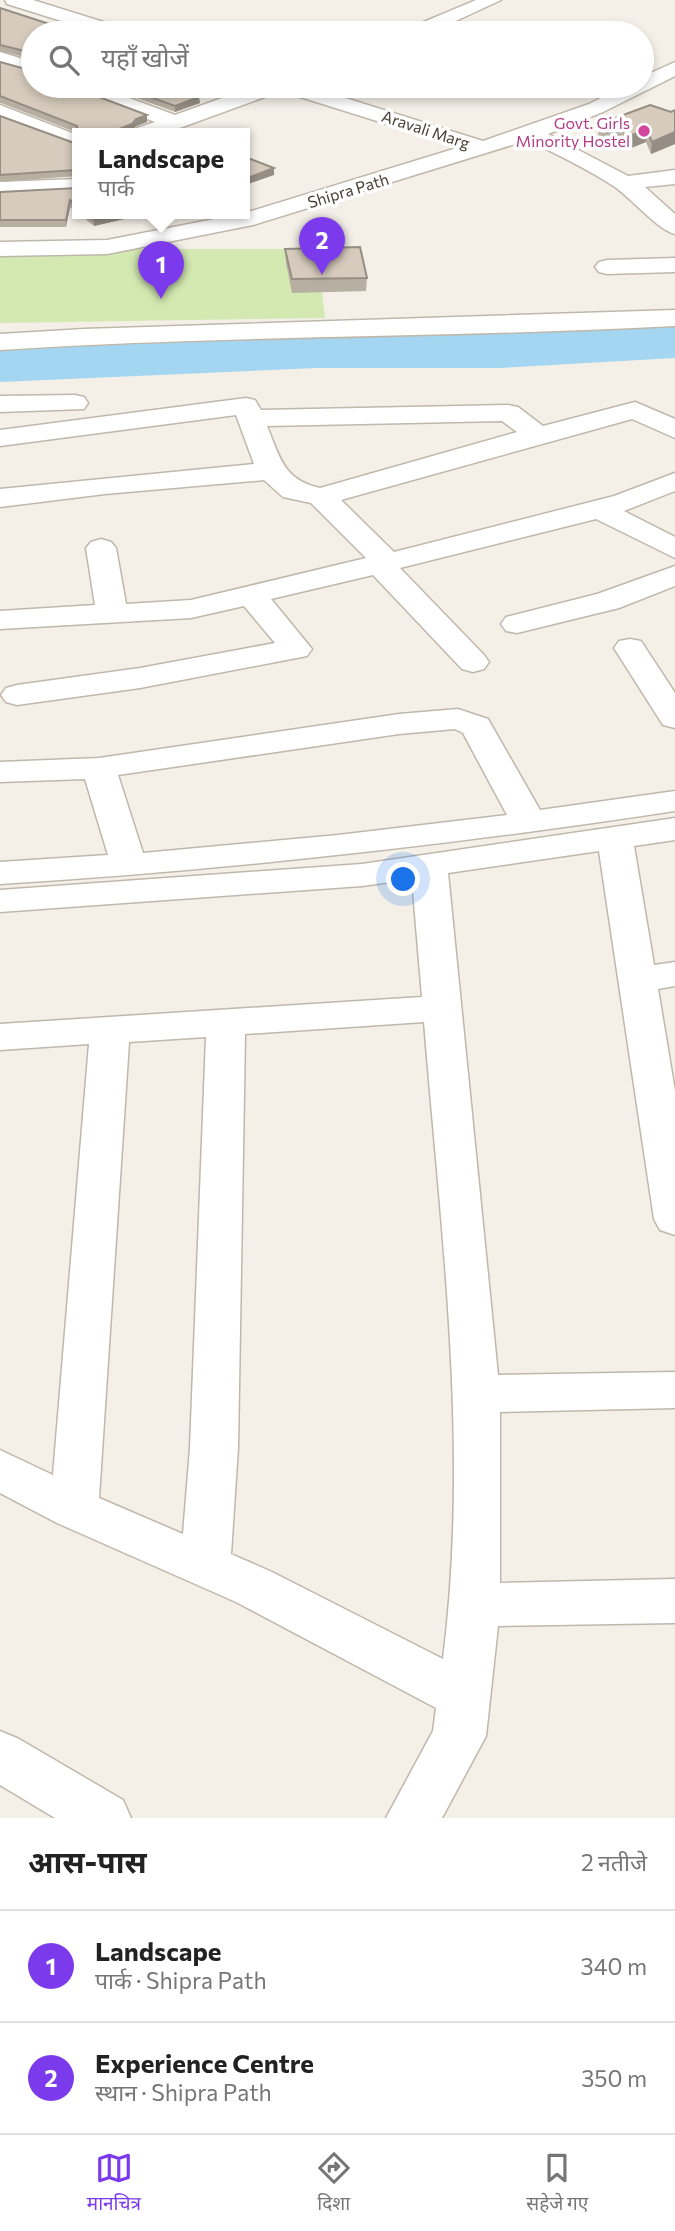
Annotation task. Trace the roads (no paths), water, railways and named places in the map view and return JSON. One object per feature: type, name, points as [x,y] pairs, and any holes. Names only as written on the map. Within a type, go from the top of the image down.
[{"type":"street","points":[[14,0],[80,21]]},
{"type":"street","points":[[424,21],[474,0]]},
{"type":"street","points":[[442,21],[492,0]]},
{"type":"street","points":[[654,64],[675,54]]},
{"type":"street","points":[[0,58],[21,65]]},
{"type":"street","name":"Shipra Path","points":[[654,79],[675,68]]},
{"type":"street","points":[[111,98],[175,122]]},
{"type":"street","points":[[159,128],[241,98]]},
{"type":"street","name":"Aravali Marg","points":[[326,98],[475,144]]},
{"type":"street","name":"Shipra Path","points":[[250,217],[338,194],[475,144],[579,98]]},
{"type":"street","name":"Shipra Path","points":[[250,205],[475,144],[530,133],[616,98]]},
{"type":"street","points":[[0,111],[72,141]]},
{"type":"street","points":[[530,133],[627,183],[645,195],[675,227]]},
{"type":"street","points":[[0,169],[37,189]]},
{"type":"street","points":[[627,183],[675,177]]},
{"type":"street","points":[[0,189],[72,186]]},
{"type":"street","points":[[0,239],[104,237],[191,219]]},
{"type":"street","name":"Shipra Path","points":[[0,249],[107,247],[242,219]]},
{"type":"street","points":[[607,267],[675,265]]},
{"type":"street","points":[[0,342],[110,334],[454,329],[675,318]]},
{"type":"street","points":[[0,404],[75,403]]},
{"type":"street","points":[[0,438],[246,406],[271,471],[293,491],[321,497],[635,410],[675,430]]},
{"type":"street","points":[[250,418],[508,413],[538,435]]},
{"type":"street","points":[[0,498],[271,471]]},
{"type":"street","points":[[0,620],[191,609],[384,564],[599,509],[675,481]]},
{"type":"street","points":[[321,497],[473,662]]},
{"type":"street","points":[[599,509],[675,549]]},
{"type":"street","points":[[101,548],[113,614]]},
{"type":"street","points":[[517,624],[608,601],[675,575]]},
{"type":"street","points":[[17,695],[140,678],[296,649],[251,595]]},
{"type":"street","points":[[630,648],[675,718]]},
{"type":"street","points":[[0,772],[99,768],[399,724],[458,719],[476,726],[530,824]]},
{"type":"street","points":[[99,768],[129,866]]},
{"type":"street","points":[[0,901],[39,885],[129,866],[530,824],[675,801]]},
{"type":"street","points":[[0,873],[39,885],[362,875],[675,829]]},
{"type":"street","points":[[615,838],[637,981],[662,1052],[675,1219]]},
{"type":"street","points":[[413,1818],[459,1735],[475,1605],[477,1394],[429,865]]},
{"type":"street","points":[[637,981],[675,974]]},
{"type":"street","points":[[0,1037],[443,1009]]},
{"type":"street","points":[[205,1565],[214,1448],[226,1022]]},
{"type":"street","points":[[74,1509],[110,1030]]},
{"type":"street","points":[[477,1394],[675,1390]]},
{"type":"street","points":[[0,1470],[74,1509],[254,1587],[464,1696]]},
{"type":"street","points":[[475,1605],[675,1601]]},
{"type":"street","points":[[0,1756],[104,1818]]},
{"type":"water","points":[[675,319],[675,358],[501,368],[317,368],[0,382],[0,344]]},
{"type":"place","name":"Govt. Girls Minority Hostel","points":[[644,131]]},
{"type":"place","name":"Experience Centre","points":[[322,275]]},
{"type":"place","name":"Landscape","points":[[161,299]]}]
